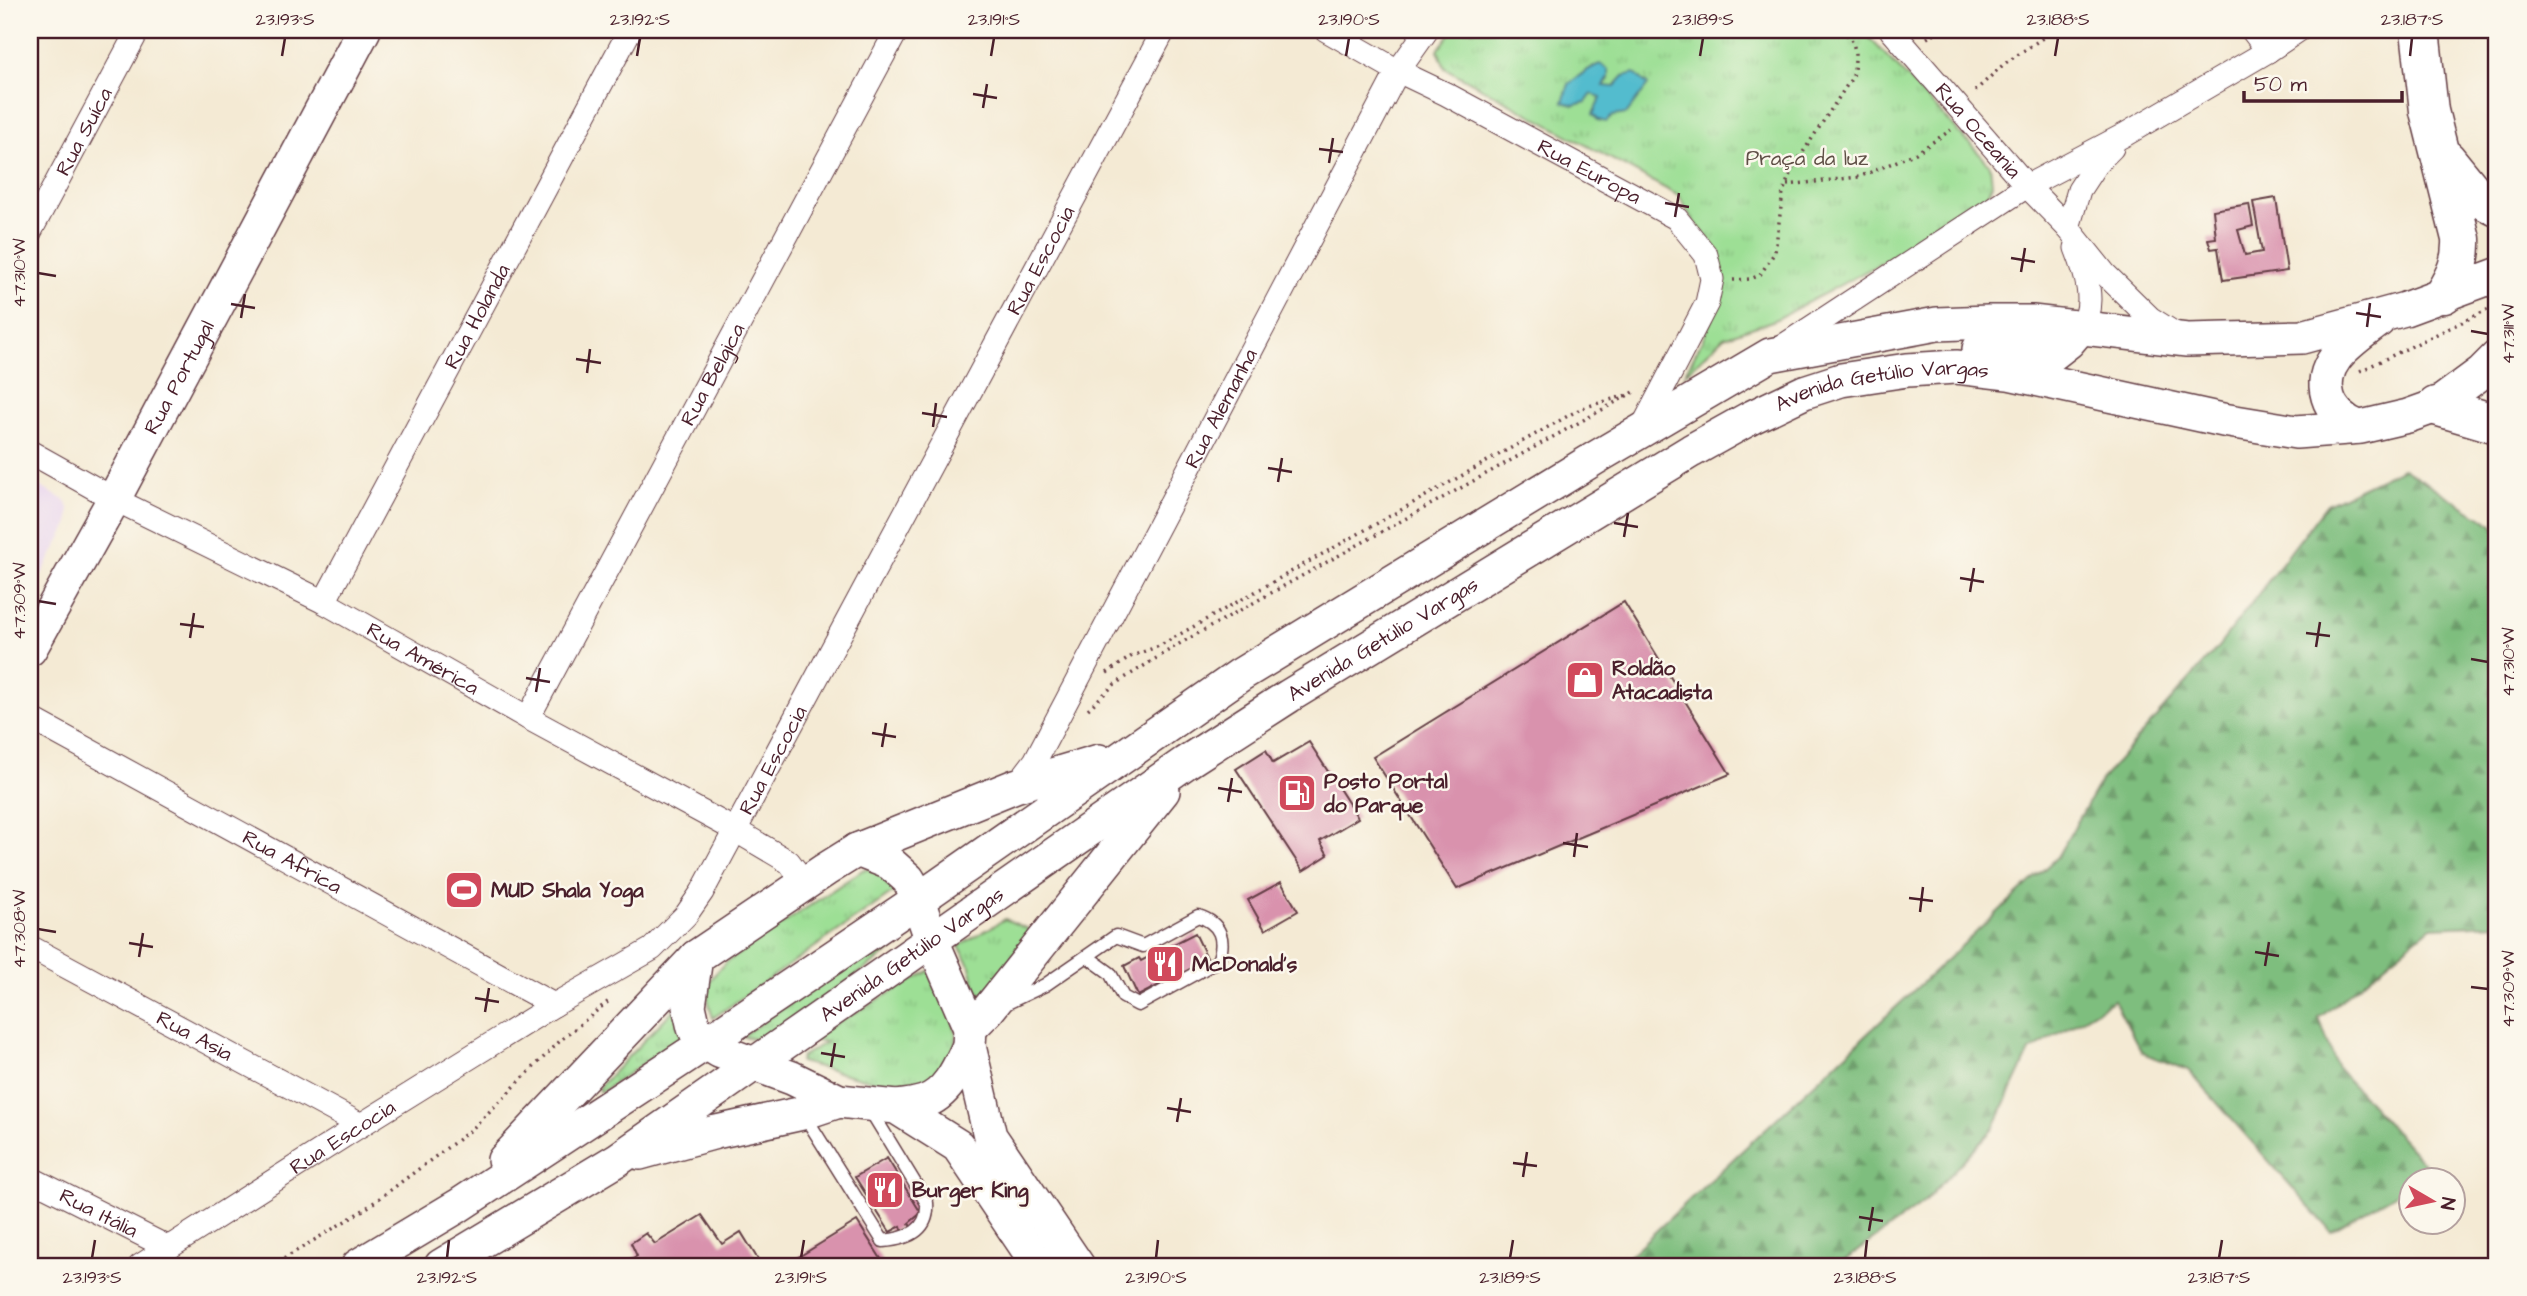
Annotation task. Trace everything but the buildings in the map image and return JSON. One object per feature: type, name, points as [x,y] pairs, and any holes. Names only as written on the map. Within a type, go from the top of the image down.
[{"type":"highway","points":[[2420,30],[2429,111],[2461,239],[2462,256],[2455,276],[2444,294]]},
{"type":"highway","points":[[2436,146],[2476,196],[2497,207]]},
{"type":"highway","points":[[2436,406],[2497,425]]},
{"type":"main road","name":"Rua Portugal","points":[[30,649],[114,499],[365,30]]},
{"type":"main road","name":"Avenida Getúlio Vargas","points":[[358,1266],[458,1206],[706,1043],[918,900],[1240,676],[1770,355],[1937,324],[2032,322],[2187,340],[2302,337],[2444,294],[2493,286]]},
{"type":"main road","points":[[2358,428],[2340,416],[2331,405],[2325,387],[2326,375],[2334,358],[2388,313]]},
{"type":"main road","points":[[1841,380],[1879,356],[1974,348],[2050,356],[2080,328]]},
{"type":"main road","name":"Avenida Getúlio Vargas","points":[[441,1266],[617,1160],[1185,763],[1691,451],[1804,392],[1841,380],[1908,370],[1956,368],[2008,373],[2223,421],[2296,432],[2358,428],[2409,416],[2436,406],[2482,372],[2497,357]]},
{"type":"main road","points":[[458,1206],[696,957],[857,850],[1015,786],[1135,748]]},
{"type":"main road","points":[[617,1160],[716,1132],[803,1113],[867,1104],[924,1102],[939,1094],[956,1073],[976,1028],[1185,763]]},
{"type":"main road","points":[[857,850],[890,863],[908,879],[931,938],[976,1028],[990,1136],[1078,1266]]},
{"type":"main road","points":[[696,957],[689,1006],[694,1028],[706,1043],[719,1051],[867,1104],[958,1146],[1039,1266]]},
{"type":"street","name":"Rua Suíca","points":[[30,232],[138,30]]},
{"type":"street","name":"Rua Holanda","points":[[324,602],[629,30]]},
{"type":"street","name":"Rua Belgica","points":[[528,718],[897,30]]},
{"type":"street","name":"Rua Escocia","points":[[140,1266],[361,1125],[652,948],[686,915],[702,892],[1164,30]]},
{"type":"street","name":"Rua Europa","points":[[1326,30],[1676,218],[1706,255],[1712,279]]},
{"type":"street","name":"Rua Alemanha","points":[[1015,786],[1035,761],[1398,71],[1427,30]]},
{"type":"street","name":"Rua Oceania","points":[[1891,30],[2027,186],[2068,228],[2105,274],[2134,304],[2167,330],[2187,340]]},
{"type":"street","points":[[2252,30],[2268,51]]},
{"type":"street","name":"Avenida Getúlio Vargas","points":[[1770,355],[2027,186],[2126,134],[2299,30]]},
{"type":"street","points":[[2068,228],[2079,190],[2096,163],[2126,134]]},
{"type":"street","name":"Rua Oceania","points":[[2068,228],[2086,273],[2089,297],[2084,323],[2080,328]]},
{"type":"street","points":[[1640,432],[1697,325],[1707,303],[1712,279]]},
{"type":"street","name":"Rua América","points":[[30,452],[114,499],[324,602],[528,718],[735,830],[789,862],[806,883]]},
{"type":"street","name":"Rua Africa","points":[[30,718],[555,1006]]},
{"type":"street","name":"Rua Asia","points":[[30,947],[361,1125]]},
{"type":"street","name":"Rua Itália","points":[[30,1178],[169,1248]]},
{"type":"lane","points":[[976,1028],[1088,957],[1116,936],[1143,946],[1198,916],[1209,919],[1218,928],[1223,944],[1218,961],[1139,1005],[1123,997],[1110,973],[1088,957]]},
{"type":"lane","points":[[803,1113],[883,1241],[896,1240],[913,1234],[923,1224],[928,1215],[927,1203],[867,1104]]},
{"type":"path","points":[[1712,279],[1750,279],[1760,275],[1775,252],[1786,185],[1792,169],[1853,76],[1856,58],[1853,40],[1844,31],[1836,30]]},
{"type":"path","points":[[1919,43],[1940,30]]},
{"type":"path","points":[[1975,91],[2004,64],[2047,35]]},
{"type":"path","points":[[1786,185],[1858,177],[1916,153],[1951,130]]},
{"type":"path","points":[[2325,387],[2493,286]]},
{"type":"path","points":[[1085,712],[1115,684],[1179,644],[1633,393],[1582,408],[1158,646],[1132,656],[1100,678]]},
{"type":"shaded area","points":[[30,481],[64,500],[69,508],[69,523],[30,596]]},
{"type":"green space","name":"Praça da luz","points":[[1453,30],[1862,30],[1990,165],[1992,184],[1985,200],[1904,251],[1775,320],[1724,337],[1684,375],[1708,327],[1717,295],[1715,261],[1706,236],[1679,196],[1445,68],[1438,50]]},
{"type":"green space","points":[[2403,468],[2493,525],[2497,531],[2497,924],[2431,927],[2319,1018],[2338,1069],[2427,1166],[2398,1166],[2398,1192],[2331,1231],[2188,1070],[2142,1053],[2114,1000],[2030,1051],[1993,1129],[1923,1203],[1837,1266],[1626,1266],[1628,1257],[2057,857],[2102,779],[2218,647],[2327,504]]},
{"type":"green space","points":[[864,869],[879,870],[901,887],[713,1018],[708,1001],[708,988],[713,976],[725,963]]},
{"type":"green space","points":[[1005,919],[1034,932],[986,994],[977,993],[969,963],[959,946]]},
{"type":"green space","points":[[903,924],[909,928],[910,937],[764,1041],[742,1036]]},
{"type":"green space","points":[[929,971],[949,1009],[956,1037],[956,1050],[951,1063],[935,1080],[913,1092],[800,1062],[801,1057],[826,1042],[808,1039]]},
{"type":"green space","points":[[679,1004],[684,1036],[600,1093],[598,1088]]},
{"type":"water","points":[[1600,64],[1609,70],[1609,78],[1604,86],[1614,87],[1624,76],[1634,73],[1648,85],[1626,114],[1613,116],[1606,122],[1598,120],[1593,114],[1601,97],[1592,94],[1586,102],[1574,105],[1563,102],[1569,84]]},
{"type":"place","name":"Roldão Atacadista","points":[[1585,680]]},
{"type":"place","name":"Posto Portal do Parque","points":[[1297,793]]},
{"type":"place","name":"MUD Shala Yoga","points":[[464,890]]},
{"type":"place","name":"McDonald's","points":[[1165,964]]},
{"type":"place","name":"Burger King","points":[[885,1190]]}]
